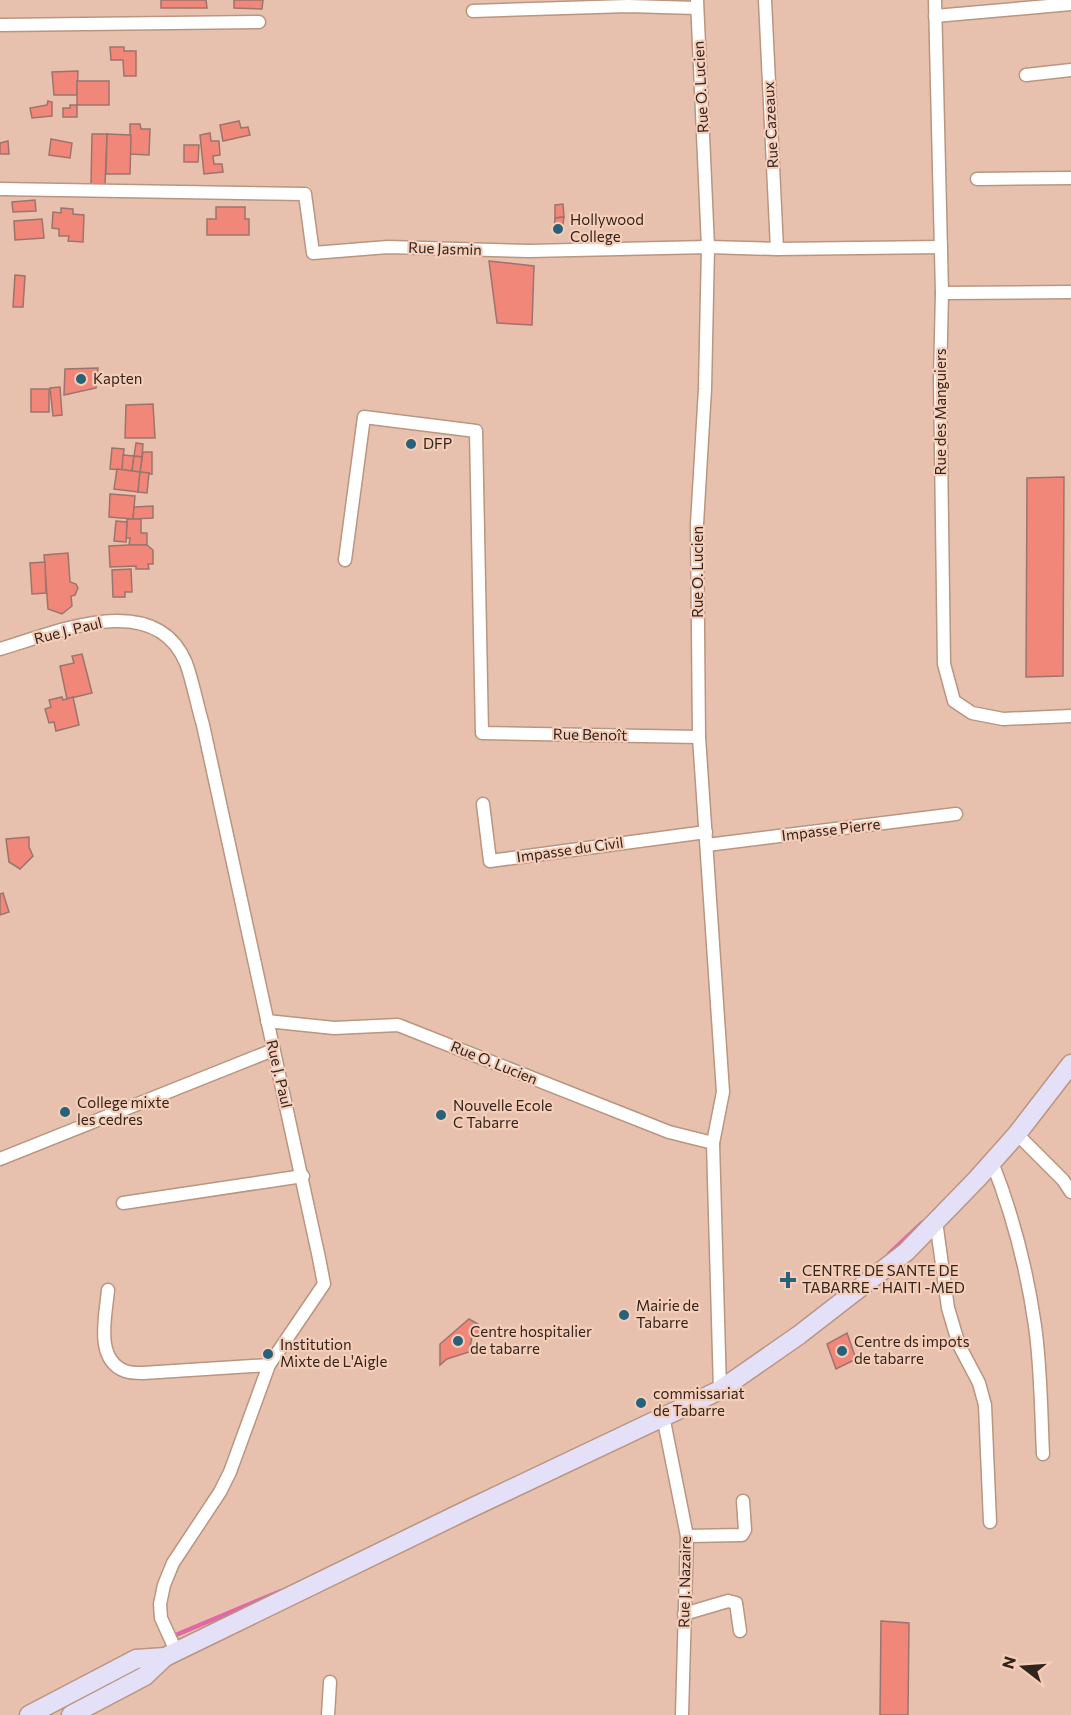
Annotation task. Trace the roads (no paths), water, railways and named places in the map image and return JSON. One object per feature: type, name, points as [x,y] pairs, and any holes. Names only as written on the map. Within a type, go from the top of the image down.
[{"type":"main road","points":[[71,1715],[145,1676],[171,1654],[720,1390],[799,1335],[906,1252],[1017,1134],[1071,1064]]},
{"type":"main road","points":[[29,1715],[135,1659],[171,1654]]},
{"type":"street","name":"Rue Cazeaux","points":[[765,0],[777,249]]},
{"type":"street","name":"Rue des Manguiers","points":[[935,0],[942,293],[940,379],[944,664],[954,701],[972,713],[1003,719],[1071,716]]},
{"type":"street","points":[[473,11],[697,4]]},
{"type":"street","name":"Rue O. Lucien","points":[[697,4],[708,247],[705,389],[697,524],[699,737],[723,1092],[713,1143],[720,1390]]},
{"type":"street","points":[[936,16],[1071,4]]},
{"type":"street","points":[[0,25],[259,22]]},
{"type":"street","points":[[1026,75],[1071,70]]},
{"type":"street","points":[[977,179],[1071,178]]},
{"type":"street","name":"Rue Jasmin","points":[[0,189],[305,194],[313,253],[388,247],[529,251],[708,247],[777,249],[941,247]]},
{"type":"street","points":[[942,293],[1071,292]]},
{"type":"street","name":"Rue Benoît","points":[[345,560],[364,417],[476,431],[482,733],[699,737]]},
{"type":"street","name":"Rue J. Paul","points":[[0,649],[97,621],[119,620],[154,628],[168,638],[186,663],[203,725],[273,1050],[303,1176],[324,1284],[269,1365],[230,1472],[220,1492],[173,1563],[164,1585],[160,1604],[161,1618],[171,1654]]},
{"type":"street","name":"Impasse du Civil","points":[[483,804],[490,861],[706,832]]},
{"type":"street","name":"Impasse Pierre","points":[[707,845],[956,814]]},
{"type":"street","name":"Rue O. Lucien","points":[[267,1022],[334,1028],[398,1025],[669,1132],[713,1143]]},
{"type":"street","points":[[0,1159],[273,1050]]},
{"type":"street","points":[[1017,1134],[1063,1180],[1071,1192]]},
{"type":"street","points":[[992,1162],[1008,1204],[1026,1273],[1035,1328],[1043,1454]]},
{"type":"street","points":[[123,1203],[303,1176]]},
{"type":"street","points":[[936,1221],[948,1308],[959,1345],[979,1383],[985,1405],[990,1522]]},
{"type":"street","points":[[108,1290],[104,1343],[108,1357],[126,1372],[143,1373],[269,1365]]},
{"type":"street","name":"Rue J. Nazaire","points":[[663,1416],[687,1536],[682,1715]]},
{"type":"street","points":[[687,1536],[742,1534],[745,1530],[743,1501]]},
{"type":"street","points":[[684,1614],[728,1601],[736,1603],[740,1630]]},
{"type":"street","points":[[328,1715],[330,1682]]},
{"type":"waterway","points":[[889,1254],[922,1223]]},
{"type":"waterway","points":[[171,1637],[281,1591]]},
{"type":"place","name":"Hollywood College","points":[[558,229]]},
{"type":"place","name":"Kapten","points":[[81,379]]},
{"type":"place","name":"DFP","points":[[411,444]]},
{"type":"place","name":"College mixte les cedres","points":[[65,1112]]},
{"type":"place","name":"Nouvelle Ecole C Tabarre","points":[[441,1115]]},
{"type":"place","name":"CENTRE DE SANTE DE TABARRE - HAITI -MED","points":[[788,1280]]},
{"type":"place","name":"Mairie de Tabarre","points":[[624,1315]]},
{"type":"place","name":"Centre hospitalier de tabarre","points":[[458,1341]]},
{"type":"place","name":"Centre ds impots de tabarre","points":[[842,1351]]},
{"type":"place","name":"Institution Mixte de L'Aigle","points":[[268,1354]]},
{"type":"place","name":"commissariat de Tabarre","points":[[641,1403]]}]
